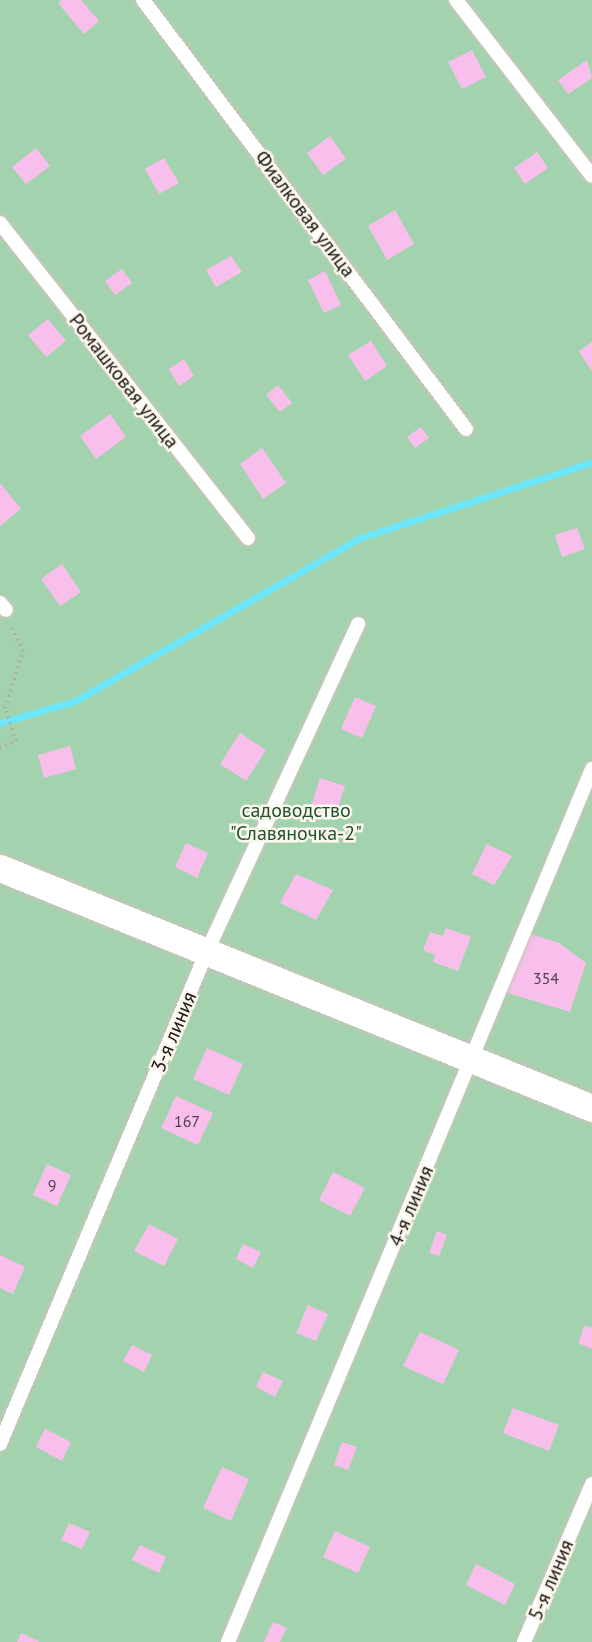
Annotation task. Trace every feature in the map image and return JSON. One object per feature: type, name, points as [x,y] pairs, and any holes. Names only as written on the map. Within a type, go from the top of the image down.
[{"type":"street","points":[[0,868],[208,949],[592,1108]]},
{"type":"lane","name":"Фиалковая улица","points":[[143,0],[466,429]]},
{"type":"lane","points":[[456,0],[592,176]]},
{"type":"lane","name":"Ромашковая улица","points":[[0,223],[248,538]]},
{"type":"lane","name":"3-я линия","points":[[0,1444],[208,949],[358,624]]},
{"type":"lane","name":"4-я линия","points":[[228,1642],[592,769]]},
{"type":"lane","name":"5-я линия","points":[[524,1642],[592,1484]]},
{"type":"path","points":[[0,748],[15,741],[5,708],[23,651],[3,606]]},
{"type":"green space","name":"садоводство \"Славяночка-2\"","points":[[0,0],[592,0],[592,1642],[0,1642]]},
{"type":"building","points":[[62,0],[81,0],[99,21],[84,34],[58,3]]},
{"type":"building","points":[[472,50],[486,77],[462,89],[448,62]]},
{"type":"building","points":[[587,60],[592,78],[568,94],[558,80]]},
{"type":"building","points":[[330,136],[346,159],[323,175],[307,153]]},
{"type":"building","points":[[36,148],[50,166],[26,184],[12,167]]},
{"type":"building","points":[[537,152],[548,168],[525,184],[514,168]]},
{"type":"building","points":[[164,158],[179,183],[159,194],[145,169]]},
{"type":"building","points":[[395,210],[414,244],[387,260],[368,226]]},
{"type":"building","points":[[231,256],[242,272],[216,287],[206,270]]},
{"type":"building","points":[[122,269],[132,283],[115,295],[105,281]]},
{"type":"building","points":[[325,271],[341,305],[324,313],[308,280]]},
{"type":"building","points":[[48,319],[66,341],[46,357],[28,335]]},
{"type":"building","points":[[371,341],[387,366],[365,381],[348,355]]},
{"type":"building","points":[[592,342],[592,372],[579,351]]},
{"type":"building","points":[[184,359],[194,376],[179,386],[169,369]]},
{"type":"building","points":[[278,385],[292,403],[280,412],[266,395]]},
{"type":"building","points":[[110,414],[126,437],[96,459],[80,436]]},
{"type":"building","points":[[421,427],[429,438],[415,448],[407,437]]},
{"type":"building","points":[[262,448],[286,483],[263,499],[240,464]]},
{"type":"building","points":[[0,483],[21,509],[0,526]]},
{"type":"building","points":[[577,528],[585,549],[562,557],[555,535]]},
{"type":"building","points":[[62,564],[81,592],[60,606],[41,579]]},
{"type":"building","points":[[355,697],[376,706],[362,738],[341,729]]},
{"type":"building","points":[[240,733],[266,750],[246,781],[220,764]]},
{"type":"building","points":[[70,746],[76,769],[44,778],[38,755]]},
{"type":"building","points":[[320,778],[345,786],[334,820],[309,813]]},
{"type":"building","points":[[186,843],[208,853],[197,878],[175,867]]},
{"type":"building","points":[[487,844],[512,856],[494,885],[472,874]]},
{"type":"building","points":[[296,874],[333,890],[316,920],[280,903]]},
{"type":"building","points":[[446,928],[471,937],[458,971],[433,962],[435,955],[423,950],[430,932],[443,936]]},
{"type":"building","points":[[524,932],[559,943],[586,963],[570,1012],[505,992]]},
{"type":"building","points":[[207,1048],[243,1064],[229,1095],[193,1079]]},
{"type":"building","points":[[176,1096],[213,1113],[198,1145],[161,1128]]},
{"type":"building","points":[[47,1164],[71,1175],[57,1206],[33,1195]]},
{"type":"building","points":[[333,1172],[365,1188],[350,1216],[319,1200]]},
{"type":"building","points":[[149,1224],[178,1239],[164,1266],[134,1251]]},
{"type":"building","points":[[437,1231],[447,1235],[439,1256],[429,1253]]},
{"type":"building","points":[[243,1244],[261,1252],[253,1268],[236,1259]]},
{"type":"building","points":[[0,1255],[25,1267],[13,1294],[0,1288]]},
{"type":"building","points":[[308,1305],[328,1314],[316,1341],[296,1333]]},
{"type":"building","points":[[585,1325],[592,1328],[592,1349],[578,1343]]},
{"type":"building","points":[[420,1332],[459,1350],[443,1384],[403,1366]]},
{"type":"building","points":[[132,1345],[152,1355],[144,1372],[123,1361]]},
{"type":"building","points":[[263,1372],[283,1381],[275,1397],[256,1387]]},
{"type":"building","points":[[513,1408],[559,1425],[549,1451],[503,1433]]},
{"type":"building","points":[[45,1429],[71,1442],[62,1461],[36,1447]]},
{"type":"building","points":[[342,1442],[357,1447],[348,1470],[334,1465]]},
{"type":"building","points":[[222,1467],[249,1479],[231,1521],[203,1508]]},
{"type":"building","points":[[69,1523],[90,1532],[82,1549],[61,1540]]},
{"type":"building","points":[[335,1531],[370,1547],[358,1573],[323,1557]]},
{"type":"building","points":[[140,1545],[166,1557],[159,1573],[132,1560]]},
{"type":"building","points":[[476,1564],[515,1584],[505,1605],[466,1585]]},
{"type":"building","points":[[273,1622],[287,1628],[280,1642],[264,1642]]},
{"type":"building","points":[[21,1633],[40,1642],[17,1642]]},
{"type":"waterway","points":[[0,723],[75,701],[360,538],[592,462]]}]
